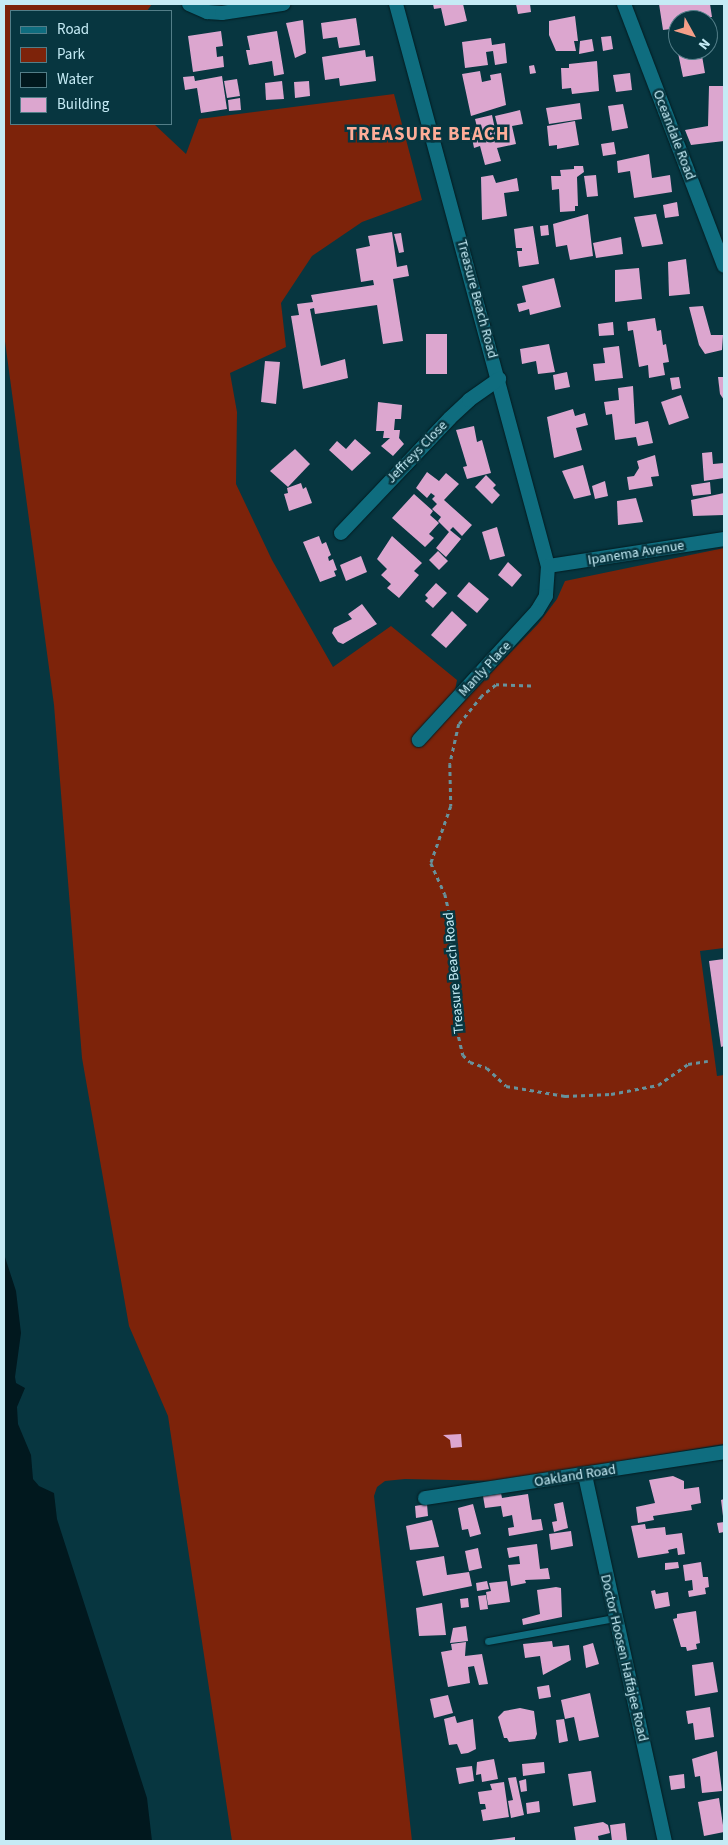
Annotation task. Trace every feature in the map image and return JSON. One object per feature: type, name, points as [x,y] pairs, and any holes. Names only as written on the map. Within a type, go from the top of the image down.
[{"type":"street","points":[[189,4],[207,12],[222,13],[283,4]]},
{"type":"street","name":"Treasure Beach Road","points":[[396,4],[499,379],[548,566],[546,596]]},
{"type":"street","name":"Oceandale Road","points":[[624,4],[724,266]]},
{"type":"street","name":"Jeffreys Close","points":[[341,532],[450,418],[474,396],[499,379]]},
{"type":"street","name":"Ipanema Avenue","points":[[548,566],[724,539]]},
{"type":"street","name":"Manly Place","points":[[419,740],[531,618],[546,596]]},
{"type":"street","name":"Oakland Road","points":[[426,1498],[585,1475],[724,1452]]},
{"type":"street","name":"Doctor Hoosen Haffajee Road","points":[[585,1475],[665,1841]]},
{"type":"lane","points":[[488,1641],[615,1618]]},
{"type":"path","name":"Treasure Beach Road","points":[[531,686],[496,685],[482,696],[459,724],[450,764],[451,806],[431,863],[445,894],[450,916],[457,1029],[463,1055],[470,1062],[488,1068],[506,1086],[565,1096],[611,1094],[658,1085],[688,1064],[708,1060]]},
{"type":"green space","points":[[4,4],[152,4],[148,10],[10,10],[10,125],[155,125],[186,154],[199,119],[394,94],[422,200],[362,222],[312,256],[281,303],[286,347],[230,373],[237,412],[236,484],[272,560],[333,667],[391,626],[457,680],[450,716],[538,624],[557,599],[565,581],[724,548],[724,948],[700,951],[717,1076],[724,1075],[724,1444],[499,1481],[405,1479],[385,1481],[377,1487],[374,1496],[412,1841],[232,1841],[168,1416],[129,1326],[82,1058],[54,705],[4,334]]},
{"type":"water","points":[[4,1254],[16,1291],[21,1333],[15,1377],[16,1383],[25,1388],[17,1407],[18,1424],[31,1455],[33,1479],[39,1486],[54,1493],[57,1519],[147,1798],[152,1841],[4,1841]]},
{"type":"building","points":[[433,4],[463,4],[467,21],[445,26],[441,8],[434,9]]},
{"type":"building","points":[[516,4],[530,4],[531,12],[518,14]]},
{"type":"building","points":[[659,4],[710,4],[711,10],[668,10],[668,29],[663,30]]},
{"type":"building","points":[[575,16],[578,41],[574,41],[576,51],[556,51],[549,35],[549,21]]},
{"type":"building","points":[[356,18],[360,45],[339,48],[337,37],[323,39],[321,23]]},
{"type":"building","points":[[303,20],[306,53],[295,58],[286,23]]},
{"type":"building","points":[[221,31],[223,46],[216,47],[217,57],[223,56],[224,67],[193,72],[188,36]]},
{"type":"building","points":[[277,31],[284,74],[274,76],[272,61],[249,65],[246,50],[250,50],[247,36]]},
{"type":"building","points":[[611,36],[613,49],[603,51],[601,37]]},
{"type":"building","points":[[491,38],[492,45],[505,43],[507,63],[495,65],[493,51],[486,52],[488,65],[465,68],[462,42]]},
{"type":"building","points":[[592,39],[594,51],[579,54],[580,41]]},
{"type":"building","points":[[365,50],[366,57],[373,56],[376,81],[340,86],[339,78],[325,80],[322,57]]},
{"type":"building","points":[[679,60],[703,60],[705,73],[683,77]]},
{"type":"building","points":[[597,61],[599,91],[572,94],[571,88],[562,89],[561,68],[569,68],[569,64]]},
{"type":"building","points":[[534,65],[536,73],[530,74],[529,66]]},
{"type":"building","points":[[480,71],[482,82],[491,80],[490,75],[501,73],[506,105],[471,116],[462,74]]},
{"type":"building","points":[[630,73],[632,90],[616,92],[613,75]]},
{"type":"building","points":[[194,76],[195,81],[222,76],[227,109],[201,113],[197,88],[185,90],[183,77]]},
{"type":"building","points":[[237,79],[240,96],[227,98],[224,81]]},
{"type":"building","points":[[282,81],[284,99],[266,100],[265,83]]},
{"type":"building","points":[[309,81],[310,96],[295,98],[294,82]]},
{"type":"building","points":[[709,86],[724,86],[724,141],[691,145],[685,130],[708,126]]},
{"type":"building","points":[[240,98],[241,110],[229,111],[228,100]]},
{"type":"building","points":[[580,103],[582,119],[549,124],[546,108]]},
{"type":"building","points":[[623,104],[628,128],[612,131],[608,106]]},
{"type":"building","points":[[520,110],[523,124],[512,126],[516,144],[497,148],[501,161],[485,165],[480,146],[474,148],[471,133],[478,131],[475,119],[492,115],[495,129],[498,128],[495,116]]},
{"type":"building","points":[[575,121],[579,145],[557,149],[557,145],[549,146],[547,126]]},
{"type":"building","points":[[614,142],[616,154],[603,156],[601,144]]},
{"type":"building","points":[[649,154],[652,178],[670,175],[672,192],[634,198],[630,171],[618,173],[617,161]]},
{"type":"building","points":[[574,166],[583,166],[584,172],[577,177],[578,206],[575,206],[575,211],[560,212],[559,189],[552,190],[551,176],[561,176],[560,170],[574,169]]},
{"type":"building","points":[[493,175],[496,183],[517,178],[519,191],[504,193],[507,216],[482,220],[481,177]]},
{"type":"building","points":[[596,175],[598,196],[587,197],[584,176]]},
{"type":"building","points":[[677,202],[679,216],[665,218],[663,205]]},
{"type":"building","points":[[588,214],[593,256],[570,260],[567,245],[556,247],[553,224]]},
{"type":"building","points":[[656,214],[663,244],[642,247],[634,217]]},
{"type":"building","points":[[548,225],[549,235],[541,236],[540,226]]},
{"type":"building","points":[[533,226],[539,264],[519,267],[517,251],[522,251],[522,248],[516,248],[514,229]]},
{"type":"building","points":[[392,232],[397,267],[407,265],[409,276],[393,279],[403,341],[383,344],[377,305],[315,314],[314,308],[310,309],[321,366],[345,359],[348,378],[303,389],[291,316],[299,315],[297,304],[313,302],[311,295],[374,285],[373,280],[361,282],[356,249],[370,246],[368,236]]},
{"type":"building","points":[[401,233],[404,252],[399,253],[394,234]]},
{"type":"building","points":[[621,237],[623,254],[596,258],[593,243]]},
{"type":"building","points":[[686,259],[690,294],[669,296],[668,262]]},
{"type":"building","points":[[639,268],[642,299],[615,302],[615,270]]},
{"type":"building","points":[[554,278],[561,307],[530,315],[529,309],[519,312],[517,304],[526,302],[522,286]]},
{"type":"building","points":[[703,306],[711,335],[723,335],[722,350],[705,354],[699,345],[689,307]]},
{"type":"building","points":[[655,318],[657,331],[661,330],[663,345],[666,344],[669,362],[663,363],[665,375],[649,378],[648,365],[639,367],[633,330],[628,331],[627,322]]},
{"type":"building","points":[[613,322],[614,335],[599,336],[598,324]]},
{"type":"building","points":[[426,334],[447,334],[447,374],[426,374]]},
{"type":"building","points":[[549,344],[555,372],[538,374],[536,361],[522,364],[520,349]]},
{"type":"building","points":[[619,346],[623,378],[595,381],[593,364],[605,363],[603,348]]},
{"type":"building","points":[[265,361],[280,362],[276,404],[261,402]]},
{"type":"building","points":[[567,372],[570,387],[555,390],[553,375]]},
{"type":"building","points":[[679,377],[681,388],[672,390],[670,378]]},
{"type":"building","points":[[718,377],[724,377],[724,400],[720,394]]},
{"type":"building","points":[[633,386],[635,424],[648,421],[653,443],[638,446],[636,437],[615,440],[612,414],[606,415],[604,402],[619,400],[618,388]]},
{"type":"building","points":[[681,395],[689,418],[669,425],[661,402]]},
{"type":"building","points":[[378,402],[402,405],[401,419],[395,419],[394,430],[400,430],[399,438],[404,444],[393,456],[381,446],[390,438],[383,438],[384,431],[376,431]]},
{"type":"building","points":[[573,409],[575,416],[585,413],[588,425],[576,428],[582,450],[554,458],[547,417]]},
{"type":"building","points":[[474,426],[477,442],[482,440],[491,473],[467,479],[463,467],[467,466],[456,430]]},
{"type":"building","points":[[355,439],[371,453],[352,471],[329,450],[337,441],[346,449]]},
{"type":"building","points":[[295,449],[310,464],[288,487],[270,471]]},
{"type":"building","points":[[712,452],[713,464],[724,463],[724,478],[704,481],[702,453]]},
{"type":"building","points":[[655,455],[659,476],[651,477],[653,486],[629,490],[627,477],[634,476],[639,468],[637,461]]},
{"type":"building","points":[[583,465],[591,495],[574,499],[562,471]]},
{"type":"building","points":[[427,472],[439,481],[446,473],[459,484],[444,500],[472,525],[462,536],[453,527],[450,530],[461,539],[446,557],[436,548],[449,532],[438,521],[441,517],[432,509],[437,504],[432,499],[435,496],[431,493],[427,498],[416,488]]},
{"type":"building","points":[[486,475],[496,485],[493,488],[500,495],[492,504],[475,487]]},
{"type":"building","points":[[605,481],[608,496],[595,499],[592,486]]},
{"type":"building","points":[[710,482],[711,494],[693,496],[691,485]]},
{"type":"building","points":[[301,483],[303,489],[306,487],[312,503],[289,511],[284,494],[288,493],[287,488]]},
{"type":"building","points":[[724,493],[724,515],[693,516],[691,500]]},
{"type":"building","points":[[414,494],[433,511],[430,515],[439,523],[429,534],[434,538],[425,547],[392,518]]},
{"type":"building","points":[[636,498],[643,522],[618,525],[617,501]]},
{"type":"building","points":[[497,527],[505,556],[490,560],[482,532]]},
{"type":"building","points":[[319,536],[322,544],[326,542],[331,555],[328,557],[329,561],[333,559],[337,570],[334,571],[336,576],[320,582],[303,542]]},
{"type":"building","points":[[392,536],[422,563],[414,571],[419,575],[399,598],[387,588],[391,584],[381,575],[387,569],[377,559]]},
{"type":"building","points":[[438,551],[448,561],[439,570],[429,560]]},
{"type":"building","points":[[361,556],[367,572],[346,581],[340,565]]},
{"type":"building","points":[[508,562],[522,575],[512,587],[498,575]]},
{"type":"building","points":[[469,582],[489,599],[477,613],[457,596]]},
{"type":"building","points":[[436,583],[447,593],[433,608],[425,601],[428,598],[425,595]]},
{"type":"building","points":[[362,604],[377,624],[343,644],[338,642],[332,633],[334,628],[352,619],[348,614]]},
{"type":"building","points":[[452,611],[467,625],[446,648],[431,635]]},
{"type":"building","points":[[724,959],[724,1046],[721,1047],[709,961]]},
{"type":"building","points":[[461,1434],[462,1447],[451,1448],[450,1440],[443,1435]]},
{"type":"building","points":[[673,1476],[684,1481],[684,1489],[699,1487],[701,1503],[691,1505],[692,1510],[653,1516],[654,1520],[638,1523],[636,1507],[655,1503],[649,1480]]},
{"type":"building","points":[[501,1493],[502,1498],[528,1494],[532,1520],[541,1519],[543,1530],[509,1536],[508,1528],[514,1527],[512,1515],[503,1517],[501,1506],[485,1508],[483,1496]]},
{"type":"building","points":[[724,1499],[724,1516],[723,1516],[721,1500]]},
{"type":"building","points":[[563,1502],[568,1528],[554,1532],[552,1522],[557,1521],[554,1504]]},
{"type":"building","points":[[427,1504],[428,1516],[416,1518],[415,1506]]},
{"type":"building","points":[[473,1504],[481,1534],[470,1537],[468,1529],[462,1530],[458,1508]]},
{"type":"building","points":[[432,1520],[439,1547],[410,1550],[406,1526]]},
{"type":"building","points":[[724,1522],[724,1532],[719,1533],[717,1523]]},
{"type":"building","points":[[645,1524],[646,1529],[665,1527],[666,1535],[682,1533],[685,1554],[678,1555],[677,1548],[668,1550],[669,1553],[638,1558],[631,1526]]},
{"type":"building","points":[[571,1531],[573,1546],[551,1550],[549,1534]]},
{"type":"building","points":[[537,1544],[540,1569],[548,1568],[550,1579],[525,1580],[526,1583],[511,1586],[508,1565],[520,1564],[519,1556],[509,1558],[507,1548]]},
{"type":"building","points":[[478,1548],[482,1568],[469,1571],[465,1551]]},
{"type":"building","points":[[444,1556],[447,1575],[469,1572],[472,1586],[423,1596],[416,1561]]},
{"type":"building","points":[[678,1562],[679,1568],[665,1570],[665,1563]]},
{"type":"building","points":[[701,1562],[703,1577],[708,1577],[709,1587],[705,1588],[706,1594],[689,1597],[688,1591],[693,1590],[692,1580],[685,1581],[683,1565]]},
{"type":"building","points":[[487,1581],[489,1589],[477,1591],[476,1583]]},
{"type":"building","points":[[507,1581],[510,1602],[488,1605],[486,1592],[491,1591],[489,1583]]},
{"type":"building","points":[[561,1588],[562,1617],[523,1625],[522,1619],[540,1614],[537,1590]]},
{"type":"building","points":[[655,1590],[656,1594],[668,1592],[670,1606],[655,1609],[651,1591]]},
{"type":"building","points":[[486,1595],[488,1609],[480,1610],[478,1596]]},
{"type":"building","points":[[468,1598],[469,1607],[461,1608],[460,1599]]},
{"type":"building","points":[[442,1603],[446,1635],[419,1636],[416,1608]]},
{"type":"building","points":[[696,1611],[700,1643],[696,1644],[697,1649],[687,1651],[686,1647],[681,1647],[673,1619],[677,1618],[677,1614]]},
{"type":"building","points":[[466,1626],[468,1641],[450,1643],[453,1628]]},
{"type":"building","points":[[552,1641],[553,1647],[569,1645],[571,1660],[543,1675],[540,1656],[525,1658],[523,1644]]},
{"type":"building","points":[[466,1642],[465,1656],[482,1654],[488,1684],[479,1685],[474,1666],[468,1667],[470,1683],[448,1687],[441,1652],[452,1650],[451,1644]]},
{"type":"building","points":[[593,1643],[599,1664],[586,1668],[583,1646]]},
{"type":"building","points":[[713,1662],[718,1692],[695,1696],[692,1665]]},
{"type":"building","points":[[549,1685],[551,1697],[539,1699],[537,1687]]},
{"type":"building","points":[[590,1693],[599,1737],[579,1741],[574,1717],[565,1719],[561,1700]]},
{"type":"building","points":[[448,1695],[453,1713],[434,1718],[430,1699]]},
{"type":"building","points":[[710,1707],[714,1737],[695,1740],[693,1723],[688,1724],[686,1711]]},
{"type":"building","points":[[520,1708],[534,1711],[537,1734],[535,1739],[509,1742],[507,1738],[504,1738],[498,1717],[504,1711]]},
{"type":"building","points":[[455,1716],[457,1723],[473,1719],[476,1749],[468,1753],[461,1754],[457,1744],[449,1745],[444,1719]]},
{"type":"building","points":[[564,1719],[568,1741],[559,1743],[556,1720]]},
{"type":"building","points":[[717,1751],[722,1791],[702,1793],[700,1776],[695,1777],[692,1759]]},
{"type":"building","points":[[494,1759],[498,1779],[482,1782],[481,1774],[476,1775],[477,1762]]},
{"type":"building","points":[[544,1762],[545,1773],[523,1776],[522,1764]]},
{"type":"building","points":[[472,1766],[474,1781],[459,1784],[456,1768]]},
{"type":"building","points":[[591,1771],[596,1802],[573,1806],[568,1774]]},
{"type":"building","points":[[684,1774],[685,1788],[671,1790],[669,1776]]},
{"type":"building","points":[[516,1777],[524,1815],[511,1818],[508,1801],[513,1800],[508,1778]]},
{"type":"building","points":[[526,1779],[527,1791],[521,1792],[519,1781]]},
{"type":"building","points":[[504,1782],[509,1817],[483,1821],[481,1810],[486,1809],[485,1804],[480,1804],[478,1792],[492,1790],[490,1784]]},
{"type":"building","points":[[719,1798],[724,1832],[704,1836],[698,1802]]},
{"type":"building","points":[[539,1801],[540,1812],[527,1814],[526,1803]]},
{"type":"building","points":[[603,1822],[608,1825],[610,1833],[598,1836],[599,1841],[576,1841],[574,1827]]},
{"type":"building","points":[[625,1823],[627,1841],[612,1841],[610,1825]]},
{"type":"building","points":[[515,1837],[515,1841],[491,1841],[491,1840]]},
{"type":"district","name":"TREASURE BEACH","points":[[428,135]]}]
